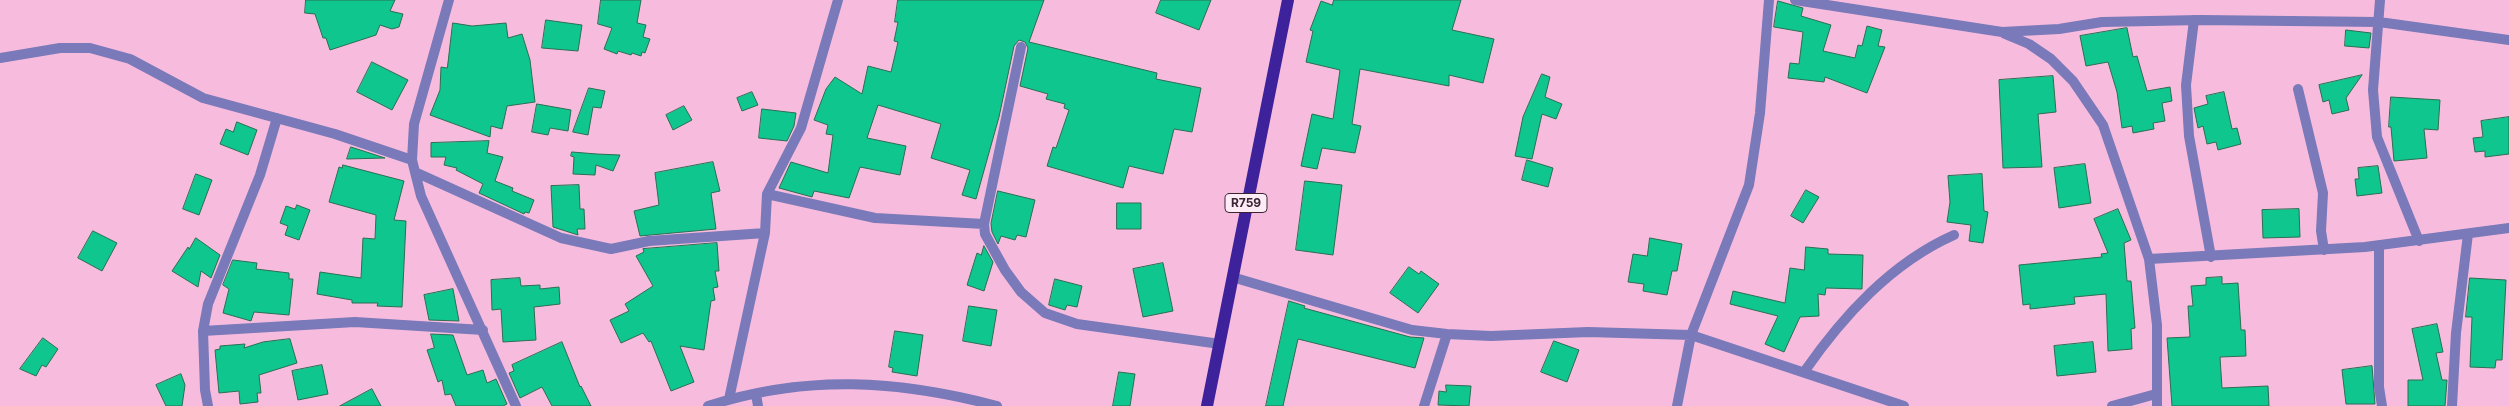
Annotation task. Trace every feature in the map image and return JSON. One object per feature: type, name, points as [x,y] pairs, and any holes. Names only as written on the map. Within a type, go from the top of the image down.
[{"type":"main road","name":"R759","points":[[1207,406],[1288,0]]},
{"type":"street","points":[[449,0],[414,124],[412,160],[421,196],[440,241],[483,330],[516,406]]},
{"type":"street","points":[[729,399],[764,233],[767,194],[801,128],[838,0]]},
{"type":"street","points":[[1677,406],[1691,335],[1749,185],[1760,113],[1769,0]]},
{"type":"street","points":[[1795,0],[2002,32],[2059,29],[2102,22],[2194,20],[2379,22],[2509,40]]},
{"type":"street","points":[[2380,0],[2373,90],[2377,138],[2419,241]]},
{"type":"street","points":[[2194,20],[2186,85],[2188,128],[2211,257]]},
{"type":"street","points":[[2002,32],[2029,44],[2051,59],[2073,81],[2103,125],[2149,259],[2157,325],[2157,406]]},
{"type":"street","points":[[1021,47],[984,224],[985,234],[1006,270],[1021,292],[1045,313],[1077,324],[1220,344]]},
{"type":"street","points":[[0,58],[60,48],[90,48],[130,59],[203,98],[277,118],[412,160]]},
{"type":"street","points":[[2298,89],[2323,192],[2321,231],[2324,250]]},
{"type":"street","points":[[208,406],[205,390],[203,331],[208,304],[260,175],[277,118]]},
{"type":"street","points":[[415,172],[561,238],[611,249],[649,241],[764,233]]},
{"type":"street","points":[[767,194],[875,218],[984,224]]},
{"type":"street","points":[[2149,259],[2211,257],[2379,246],[2509,228]]},
{"type":"street","points":[[2452,406],[2456,333],[2468,234]]},
{"type":"street","points":[[1804,372],[1828,338],[1851,311],[1910,258],[1931,245],[1954,235]]},
{"type":"street","points":[[2379,246],[2379,387],[2382,406]]},
{"type":"street","points":[[1232,277],[1412,330],[1491,336],[1588,332],[1691,335],[1904,406]]},
{"type":"street","points":[[203,331],[355,322],[483,330]]},
{"type":"street","points":[[1424,406],[1447,334]]},
{"type":"street","points":[[708,406],[729,399],[800,385],[875,384],[944,392],[997,406]]},
{"type":"street","points":[[756,394],[758,406]]},
{"type":"street","points":[[2112,406],[2156,394]]},
{"type":"building","points":[[306,0],[395,0],[390,11],[403,14],[399,27],[392,29],[380,25],[376,35],[330,50],[326,38],[323,38],[315,14],[305,13]]},
{"type":"building","points":[[601,0],[641,0],[637,23],[646,25],[643,37],[650,39],[645,53],[642,52],[641,56],[618,51],[617,54],[604,49],[612,28],[598,24]]},
{"type":"building","points":[[898,0],[1044,0],[1029,42],[1157,73],[1156,79],[1201,88],[1192,132],[1174,129],[1163,174],[1129,166],[1123,188],[1047,166],[1053,147],[1056,148],[1069,110],[1064,108],[1065,104],[1046,99],[1048,94],[1020,86],[1028,48],[1025,42],[1019,40],[1014,46],[999,117],[976,199],[962,195],[970,170],[931,158],[941,124],[878,105],[867,138],[906,146],[900,175],[860,167],[849,198],[814,191],[812,197],[779,188],[791,162],[828,173],[833,135],[826,134],[828,125],[814,120],[826,89],[835,77],[862,94],[868,66],[891,72],[898,42],[894,41],[898,22],[895,22]]},
{"type":"building","points":[[1161,0],[1211,0],[1199,30],[1156,13]]},
{"type":"building","points":[[1334,0],[1461,0],[1452,30],[1494,39],[1483,83],[1449,75],[1449,86],[1360,69],[1352,124],[1361,126],[1355,153],[1322,148],[1317,169],[1301,166],[1312,114],[1333,119],[1340,70],[1306,62],[1313,31],[1310,30],[1321,1],[1332,5]]},
{"type":"building","points":[[1778,1],[1803,8],[1801,16],[1831,25],[1823,51],[1855,58],[1858,45],[1862,46],[1867,26],[1882,30],[1878,46],[1885,47],[1867,93],[1825,77],[1824,82],[1788,78],[1790,63],[1799,64],[1803,32],[1774,27]]},
{"type":"building","points":[[546,20],[582,25],[578,51],[542,48]]},
{"type":"building","points":[[453,23],[472,26],[506,23],[508,38],[522,34],[530,60],[535,102],[507,106],[502,129],[491,126],[490,137],[430,115],[440,90],[441,67],[447,68]]},
{"type":"building","points":[[2127,28],[2133,57],[2137,56],[2147,91],[2170,87],[2172,101],[2162,103],[2165,121],[2153,123],[2154,129],[2133,133],[2132,126],[2122,128],[2117,92],[2108,62],[2086,66],[2080,36]]},
{"type":"building","points":[[2346,30],[2371,33],[2369,48],[2345,46]]},
{"type":"building","points":[[372,62],[408,80],[392,110],[357,92]]},
{"type":"building","points":[[1542,74],[1550,77],[1545,97],[1562,104],[1556,119],[1542,114],[1532,159],[1515,156],[1523,117]]},
{"type":"building","points":[[2362,75],[2346,98],[2349,110],[2332,114],[2329,100],[2323,102],[2319,85]]},
{"type":"building","points":[[2053,76],[2056,112],[2038,114],[2042,167],[2003,168],[1999,80]]},
{"type":"building","points":[[589,88],[605,91],[601,108],[593,107],[588,135],[573,132]]},
{"type":"building","points":[[752,92],[758,105],[742,111],[737,98]]},
{"type":"building","points":[[2224,92],[2232,129],[2237,128],[2241,144],[2218,150],[2216,142],[2207,144],[2203,126],[2198,128],[2194,108],[2208,104],[2206,96]]},
{"type":"building","points":[[2391,97],[2440,100],[2438,130],[2424,129],[2427,158],[2394,161],[2391,127],[2389,127]]},
{"type":"building","points":[[537,104],[571,110],[568,131],[550,128],[548,135],[532,132]]},
{"type":"building","points":[[684,106],[692,120],[673,130],[666,115]]},
{"type":"building","points":[[762,109],[796,113],[794,126],[787,141],[759,138]]},
{"type":"building","points":[[2509,117],[2509,154],[2485,157],[2485,151],[2475,152],[2473,138],[2483,137],[2481,121]]},
{"type":"building","points":[[237,122],[257,130],[248,155],[220,144],[226,129],[233,132]]},
{"type":"building","points":[[489,141],[487,153],[503,157],[495,181],[513,188],[512,191],[534,200],[529,213],[525,212],[524,214],[479,193],[483,184],[456,170],[457,168],[444,165],[446,157],[431,157],[431,143]]},
{"type":"building","points":[[351,147],[385,158],[347,159]]},
{"type":"building","points":[[572,152],[620,155],[613,171],[596,165],[595,175],[573,174],[574,157],[571,156]]},
{"type":"building","points":[[1527,160],[1553,168],[1548,187],[1522,180]]},
{"type":"building","points":[[713,162],[720,191],[711,193],[716,229],[640,236],[634,211],[659,205],[655,173]]},
{"type":"building","points":[[2085,164],[2091,203],[2059,208],[2054,168]]},
{"type":"building","points":[[343,165],[404,181],[394,220],[406,221],[402,307],[377,306],[378,303],[352,303],[352,300],[317,294],[320,272],[361,278],[363,238],[375,239],[376,215],[329,202],[339,167],[342,168]]},
{"type":"building","points":[[2378,166],[2382,193],[2357,196],[2355,179],[2359,179],[2358,168]]},
{"type":"building","points":[[196,174],[212,180],[199,215],[183,209]]},
{"type":"building","points":[[1982,174],[1984,211],[1988,212],[1983,243],[1969,241],[1971,225],[1947,222],[1950,202],[1948,176]]},
{"type":"building","points":[[1305,181],[1342,185],[1333,255],[1296,250]]},
{"type":"building","points":[[579,185],[580,209],[584,209],[585,229],[577,229],[578,235],[553,227],[551,186]]},
{"type":"building","points":[[1806,190],[1819,197],[1803,223],[1791,216]]},
{"type":"building","points":[[998,191],[1035,200],[1026,237],[1017,235],[1015,240],[1001,236],[998,244],[992,232],[991,224]]},
{"type":"building","points":[[1117,203],[1141,203],[1141,229],[1117,229]]},
{"type":"building","points":[[297,205],[310,210],[299,240],[285,235],[288,226],[280,223],[286,206],[295,209]]},
{"type":"building","points":[[2118,209],[2131,240],[2124,243],[2127,281],[2131,281],[2135,328],[2131,329],[2132,349],[2108,351],[2106,294],[2074,297],[2075,304],[2030,309],[2030,304],[2023,305],[2019,265],[2102,257],[2101,254],[2108,253],[2094,219]]},
{"type":"building","points":[[2299,209],[2300,237],[2263,238],[2262,210]]},
{"type":"building","points":[[93,231],[117,243],[102,271],[78,258]]},
{"type":"building","points":[[196,238],[220,255],[211,278],[201,271],[198,287],[172,271]]},
{"type":"building","points":[[1650,238],[1682,244],[1677,271],[1672,271],[1667,295],[1643,291],[1644,284],[1628,282],[1633,254],[1647,256]]},
{"type":"building","points":[[717,243],[719,271],[715,271],[718,287],[713,288],[715,300],[711,301],[704,350],[680,346],[694,382],[671,391],[651,341],[649,342],[643,333],[621,343],[610,320],[629,311],[625,304],[653,286],[636,256],[644,252],[643,249]]},
{"type":"building","points":[[984,246],[993,262],[984,291],[967,285],[977,253],[981,255]]},
{"type":"building","points":[[1806,247],[1828,249],[1828,254],[1863,255],[1862,289],[1826,288],[1825,295],[1818,294],[1819,316],[1800,317],[1784,352],[1765,344],[1778,316],[1730,304],[1733,291],[1785,303],[1790,268],[1804,270]]},
{"type":"building","points":[[233,260],[257,263],[256,269],[289,273],[289,279],[293,279],[289,315],[254,312],[251,321],[223,313],[229,289],[223,285]]},
{"type":"building","points":[[1163,263],[1173,311],[1143,317],[1133,269]]},
{"type":"building","points":[[1409,267],[1419,274],[1421,271],[1439,284],[1418,313],[1390,293]]},
{"type":"building","points":[[2222,277],[2222,284],[2238,283],[2241,330],[2245,330],[2246,356],[2220,357],[2222,388],[2268,386],[2269,406],[2172,406],[2167,338],[2190,337],[2188,306],[2193,306],[2191,286],[2206,285],[2206,278]]},
{"type":"building","points":[[520,278],[521,286],[540,285],[540,289],[559,287],[560,304],[534,307],[536,340],[503,342],[501,309],[492,310],[491,280]]},
{"type":"building","points":[[2470,278],[2506,280],[2502,360],[2496,360],[2495,368],[2470,367],[2472,317],[2466,317]]},
{"type":"building","points":[[1055,279],[1082,286],[1077,307],[1067,305],[1065,310],[1049,305]]},
{"type":"building","points":[[453,289],[459,321],[429,320],[424,295]]},
{"type":"building","points":[[1289,301],[1305,306],[1304,308],[1410,337],[1424,338],[1415,368],[1298,339],[1283,406],[1266,406]]},
{"type":"building","points":[[969,306],[997,310],[991,346],[963,341]]},
{"type":"building","points":[[2437,324],[2443,352],[2436,353],[2442,380],[2447,380],[2445,406],[2408,406],[2408,380],[2423,380],[2412,329]]},
{"type":"building","points":[[895,331],[923,335],[917,376],[892,372],[893,368],[889,367]]},
{"type":"building","points":[[431,334],[453,335],[467,375],[483,370],[487,383],[496,379],[507,404],[503,406],[456,406],[451,394],[445,395],[442,380],[438,382],[427,350],[434,348]]},
{"type":"building","points":[[43,338],[58,349],[46,367],[42,365],[36,376],[20,369]]},
{"type":"building","points":[[290,339],[297,363],[259,375],[261,393],[257,393],[258,402],[240,404],[239,391],[219,393],[215,350],[220,349],[220,346],[245,344],[244,348],[263,342]]},
{"type":"building","points":[[1554,341],[1579,350],[1567,382],[1541,372]]},
{"type":"building","points":[[562,342],[580,387],[591,406],[552,406],[542,387],[520,398],[509,373],[514,371],[512,365]]},
{"type":"building","points":[[2093,342],[2096,372],[2057,376],[2054,346]]},
{"type":"building","points":[[322,365],[328,394],[298,400],[292,371]]},
{"type":"building","points":[[2372,366],[2375,404],[2346,404],[2342,370]]},
{"type":"building","points":[[1119,372],[1135,374],[1130,406],[1113,406]]},
{"type":"building","points":[[181,374],[185,385],[182,406],[166,406],[156,385]]},
{"type":"building","points":[[1446,385],[1471,386],[1469,406],[1438,405],[1439,391],[1446,392]]},
{"type":"building","points":[[372,389],[381,406],[340,406]]}]
